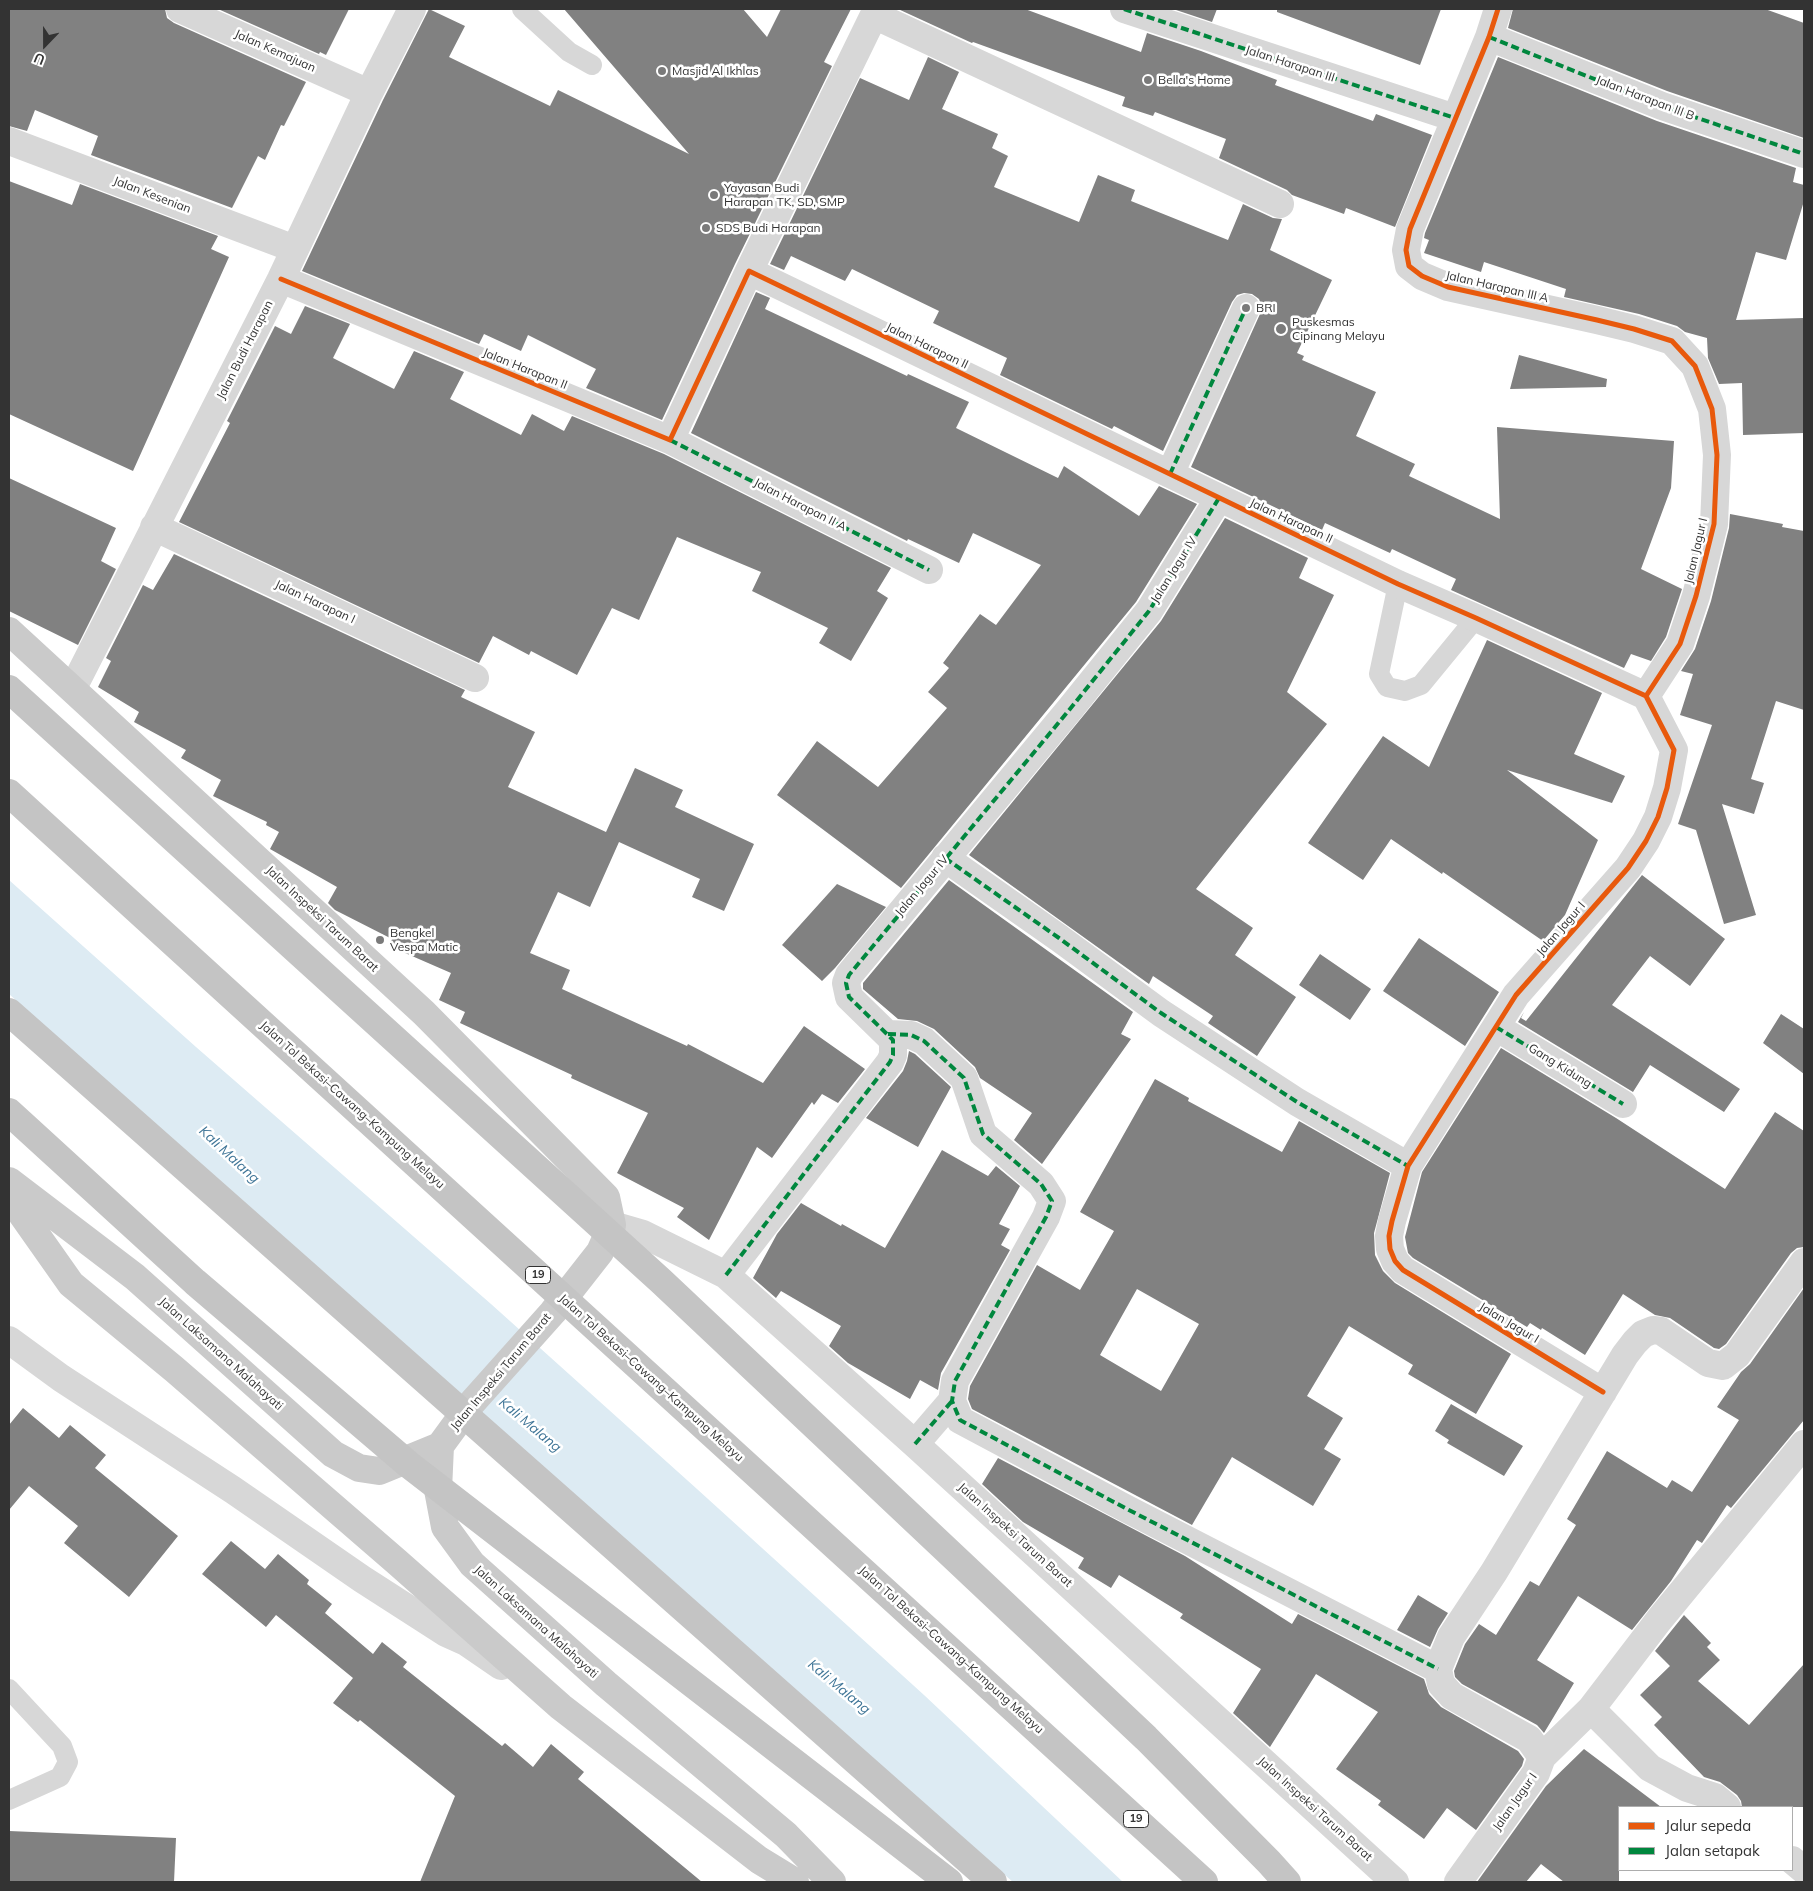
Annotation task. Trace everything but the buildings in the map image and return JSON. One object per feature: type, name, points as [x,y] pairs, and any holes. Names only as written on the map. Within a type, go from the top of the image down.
[{"type":"highway","points":[[9,689],[661,1281],[1146,1738],[1287,1882]]},
{"type":"highway","name":"Jalan Tol Bekasi–Cawang–Kampung Melayu","points":[[9,793],[1204,1882]]},
{"type":"highway","points":[[9,1012],[992,1882]]},
{"type":"highway","points":[[9,1112],[195,1282],[408,1464],[949,1882]]},
{"type":"main road","name":"Jalan Inspeksi Tarum Barat","points":[[9,631],[424,1013],[606,1197],[612,1225],[600,1252],[553,1312],[470,1405],[440,1446]]},
{"type":"main road","name":"Jalan Laksamana Malahayati","points":[[9,1181],[135,1277],[333,1454],[359,1468],[379,1471],[440,1446],[438,1490],[445,1527],[472,1564],[606,1684],[786,1835],[832,1882]]},
{"type":"main road","points":[[9,1196],[71,1284],[174,1369],[398,1562],[561,1707],[759,1860],[795,1882]]},
{"type":"street","name":"Jalan Kemajuan","points":[[180,9],[369,93]]},
{"type":"street","name":"Jalan Budi Harapan","points":[[73,688],[281,279],[369,93],[412,9]]},
{"type":"street","name":"Jalan Harapan III","points":[[1124,9],[1455,118]]},
{"type":"street","name":"Jalan Harapan III A","points":[[1498,9],[1489,37],[1410,229],[1406,250],[1409,266],[1422,276],[1448,288],[1597,320],[1672,341],[1696,366]]},
{"type":"street","points":[[670,440],[749,271],[874,15],[1280,204]]},
{"type":"street","name":"Jalan Harapan III B","points":[[1489,37],[1662,106],[1804,154]]},
{"type":"street","name":"Jalan Kesenian","points":[[9,141],[295,249]]},
{"type":"street","name":"Jalan Harapan II","points":[[749,271],[1398,584],[1646,696]]},
{"type":"street","name":"Jalan Harapan II","points":[[281,279],[670,440]]},
{"type":"street","points":[[1170,474],[1246,308]]},
{"type":"street","name":"Jalan Jagur I","points":[[1603,1392],[1403,1270],[1395,1261],[1390,1249],[1389,1236],[1408,1166],[1516,995],[1628,868],[1646,841],[1658,817],[1667,788],[1674,750],[1646,696],[1680,644],[1696,596],[1714,524],[1717,455],[1712,408],[1696,366]]},
{"type":"street","name":"Jalan Harapan II A","points":[[670,440],[929,570]]},
{"type":"street","name":"Jalan Jagur IV","points":[[888,1034],[849,997],[846,983],[849,975],[1149,611],[1219,498]]},
{"type":"street","name":"Jalan Harapan I","points":[[154,527],[475,678]]},
{"type":"street","points":[[945,858],[1169,1018],[1297,1102],[1408,1166]]},
{"type":"street","name":"Gang Kidung","points":[[1496,1027],[1623,1104]]},
{"type":"street","points":[[726,1275],[890,1062],[894,1047],[893,1040],[888,1034]]},
{"type":"street","points":[[888,1034],[911,1035],[924,1041],[964,1078],[983,1134],[1042,1184],[1052,1201],[1046,1217],[955,1381],[952,1402],[960,1420],[1126,1509],[1438,1669],[1451,1637],[1494,1572],[1624,1355],[1635,1342],[1643,1334],[1653,1330],[1661,1331],[1708,1363],[1723,1366],[1737,1355],[1804,1262]]},
{"type":"street","name":"Jalan Inspeksi Tarum Barat","points":[[612,1225],[643,1234],[726,1275],[915,1444],[1395,1882]]},
{"type":"street","points":[[9,1340],[61,1378],[233,1490],[362,1579],[446,1634],[466,1642],[561,1707]]},
{"type":"street","points":[[915,1444],[952,1402]]},
{"type":"street","points":[[1542,1757],[1591,1708],[1659,1620],[1804,1444]]},
{"type":"street","name":"Jalan Jagur I","points":[[1438,1669],[1441,1684],[1452,1696],[1529,1739],[1542,1757],[1536,1773],[1458,1882]]},
{"type":"street","points":[[1591,1708],[1650,1768],[1687,1788],[1715,1797],[1726,1806]]},
{"type":"street","points":[[1793,1861],[1804,1870]]},
{"type":"lane","points":[[522,9],[569,52],[592,65]]},
{"type":"lane","points":[[1398,584],[1379,674],[1387,687],[1405,691],[1421,685],[1476,618]]},
{"type":"lane","points":[[9,1689],[62,1746],[68,1762],[60,1777],[9,1800]]},
{"type":"water","name":"Kali Malang","points":[[9,880],[196,1047],[491,1304],[697,1489],[924,1695],[1123,1882],[1013,1882],[735,1642],[9,994]]},
{"type":"marked path","points":[[1124,9],[1455,118]]},
{"type":"marked path","points":[[1489,37],[1662,106],[1804,154]]},
{"type":"marked path","points":[[1170,474],[1246,308]]},
{"type":"marked path","points":[[670,440],[929,570]]},
{"type":"marked path","points":[[726,1275],[890,1062],[893,1055],[893,1040],[849,997],[846,983],[849,975],[1149,611],[1219,498]]},
{"type":"marked path","points":[[945,858],[1161,1013],[1297,1102],[1408,1166]]},
{"type":"marked path","points":[[1496,1027],[1623,1104]]},
{"type":"marked path","points":[[888,1034],[911,1035],[924,1041],[964,1078],[983,1134],[1041,1184],[1052,1201],[1046,1217],[955,1381],[952,1401],[960,1420],[1127,1509],[1438,1669]]},
{"type":"marked path","points":[[915,1444],[952,1401]]},
{"type":"cycle path","points":[[1498,9],[1489,37],[1410,229],[1406,250],[1409,266],[1422,276],[1448,287],[1597,320],[1672,341],[1695,366],[1712,409],[1717,455],[1714,524],[1696,596],[1680,644],[1646,696],[1674,750],[1667,788],[1658,817],[1646,841],[1628,868],[1516,995],[1408,1166],[1389,1236],[1390,1249],[1395,1261],[1403,1270],[1603,1392]]},
{"type":"cycle path","points":[[281,279],[670,440],[749,271],[1398,584],[1646,696]]},
{"type":"place","name":"Masjid Al Ikhlas","points":[[662,71]]},
{"type":"place","name":"Bella's Home","points":[[1148,80]]},
{"type":"place","name":"Yayasan Budi Harapan TK, SD, SMP","points":[[714,195]]},
{"type":"place","name":"SDS Budi Harapan","points":[[706,228]]},
{"type":"place","name":"BRI","points":[[1246,308]]},
{"type":"place","name":"Puskesmas Cipinang Melayu","points":[[1281,329]]},
{"type":"place","name":"Bengkel Vespa Matic","points":[[380,940]]}]
